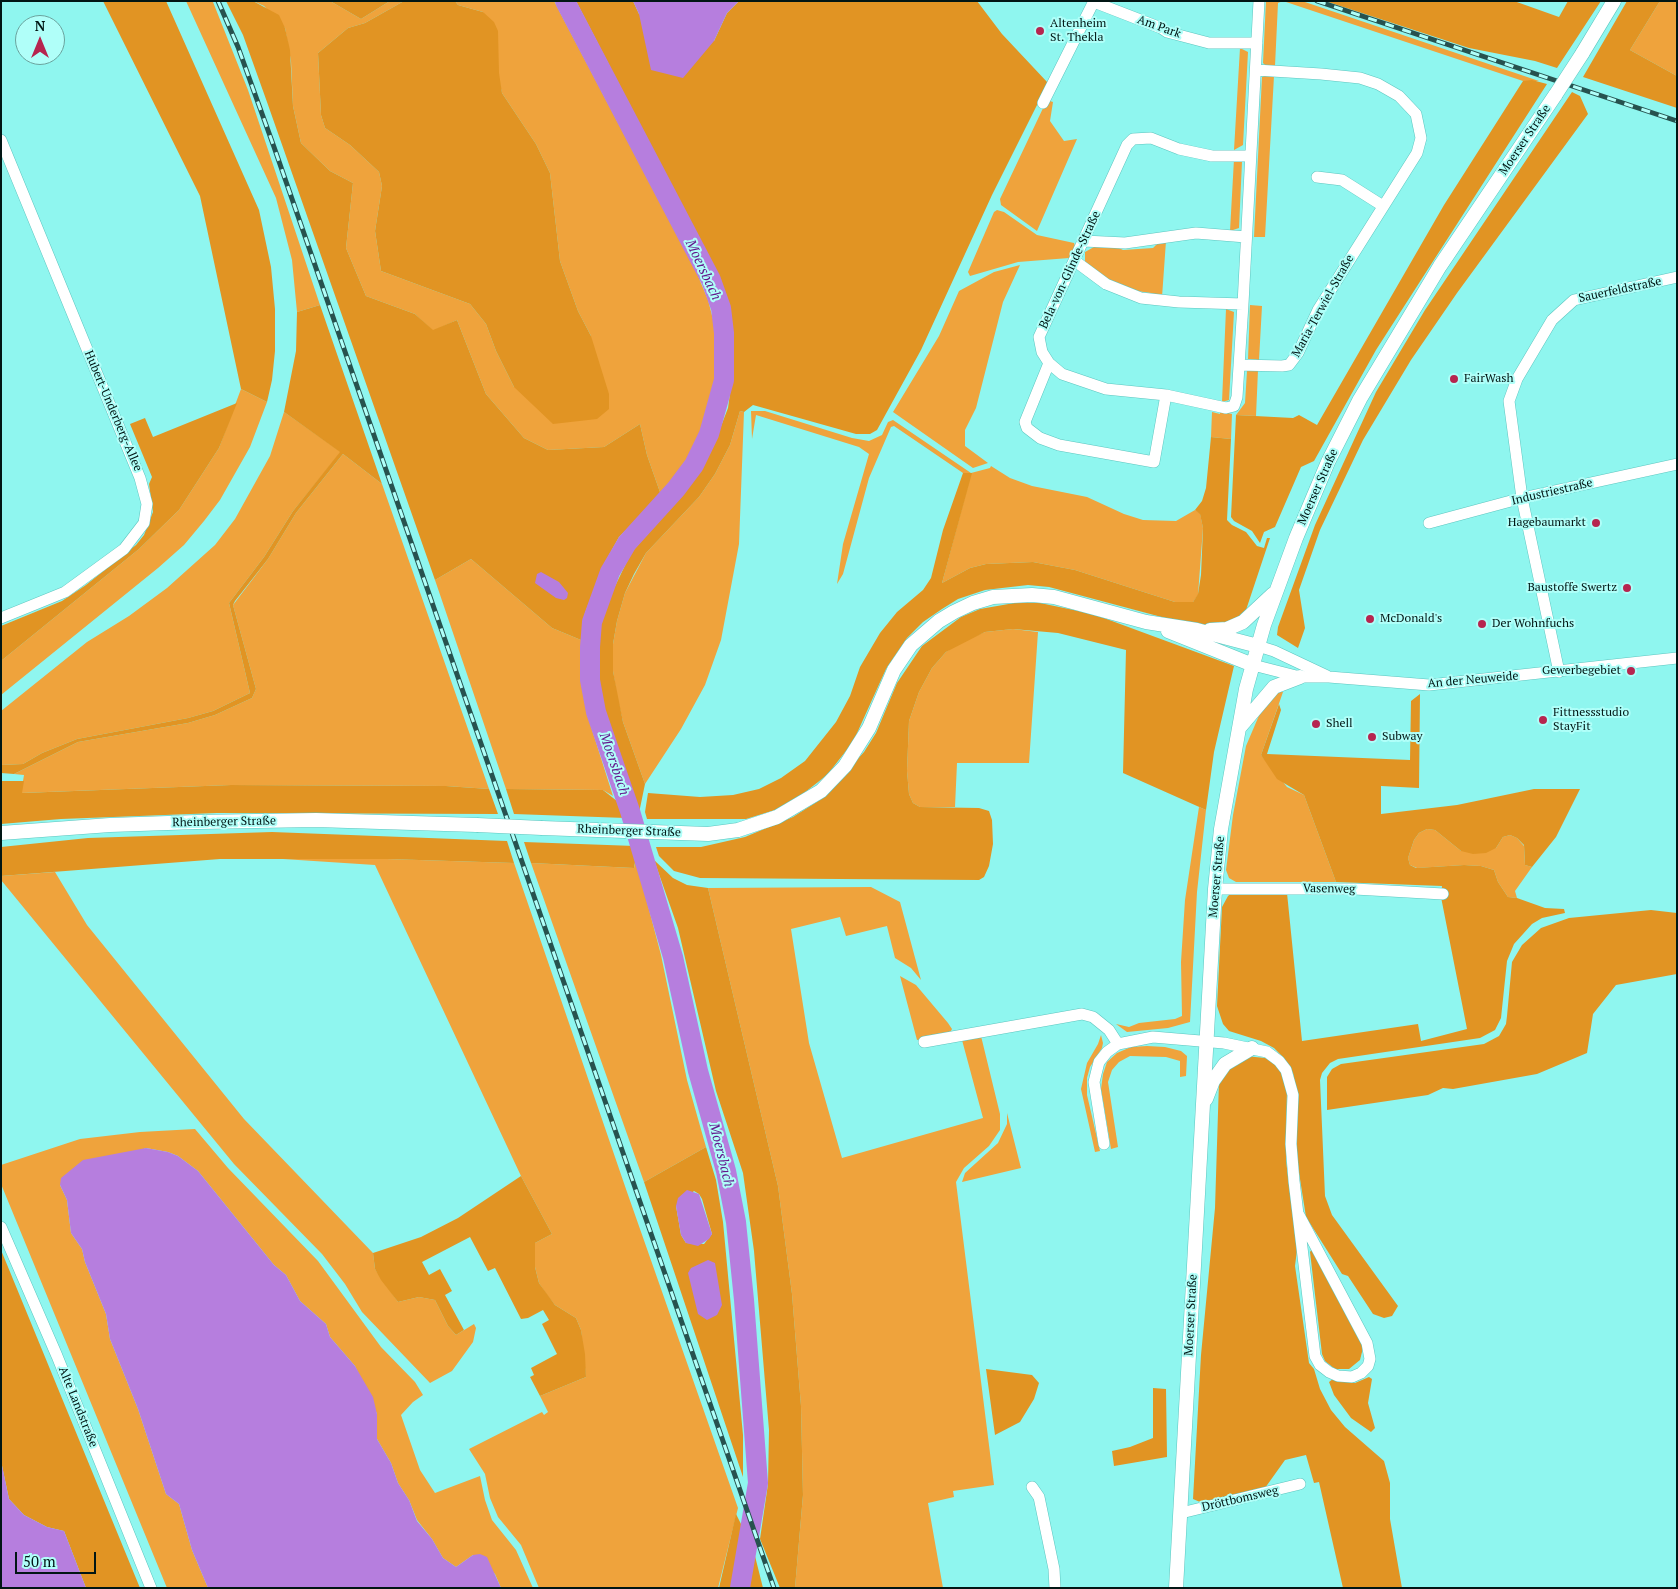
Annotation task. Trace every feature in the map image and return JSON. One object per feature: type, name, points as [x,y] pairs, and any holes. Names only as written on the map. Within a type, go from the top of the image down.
[{"type":"main road","name":"Moerser Straße","points":[[1176,1588],[1215,889],[1221,829],[1239,728],[1258,646],[1276,591],[1320,480],[1360,399],[1440,266],[1556,94],[1614,1]]},
{"type":"main road","points":[[1197,630],[1227,628],[1243,622],[1276,591]]},
{"type":"main road","name":"Rheinberger Straße","points":[[1,833],[110,825],[316,820],[708,834],[748,827],[801,805],[821,791],[845,766],[869,728],[894,670],[911,645],[939,621],[973,603],[1012,595],[1054,596],[1146,622],[1253,665]]},
{"type":"main road","name":"Rheinberger Straße","points":[[1146,622],[1197,630],[1258,646]]},
{"type":"main road","points":[[1239,728],[1274,687],[1300,677]]},
{"type":"main road","points":[[1202,1109],[1213,1081],[1225,1064],[1235,1056],[1252,1048]]},
{"type":"street","points":[[1166,395],[1154,462],[1059,445],[1040,438],[1027,428],[1025,422],[1049,363],[1062,374],[1106,389],[1166,395],[1226,408],[1234,406],[1237,397],[1240,365],[1260,1]]},
{"type":"street","points":[[1043,103],[1094,2]]},
{"type":"street","name":"Am Park","points":[[1094,2],[1167,32],[1209,43],[1257,43]]},
{"type":"street","name":"Maria-Terwiel-Straße","points":[[1240,365],[1268,367],[1289,365],[1298,354],[1318,310],[1417,153],[1421,138],[1418,120],[1410,106],[1378,84],[1360,78],[1256,70]]},
{"type":"street","name":"Bela-von-Glinde-Straße","points":[[1049,363],[1042,352],[1039,337],[1127,145],[1133,139],[1151,138],[1179,149],[1212,156],[1250,156]]},
{"type":"street","name":"Hubert-Underberg-Allee","points":[[1,140],[140,478],[147,504],[144,523],[124,549],[65,592],[1,618]]},
{"type":"street","points":[[1317,177],[1342,180],[1383,206]]},
{"type":"street","points":[[1084,241],[1094,243],[1125,243],[1196,233],[1246,237]]},
{"type":"street","points":[[1074,261],[1106,284],[1142,298],[1179,302],[1243,304]]},
{"type":"street","name":"Sauerfeldstraße","points":[[1560,672],[1522,498],[1509,401],[1517,379],[1552,320],[1574,300],[1677,277]]},
{"type":"street","name":"Industriestraße","points":[[1429,523],[1522,498],[1677,464]]},
{"type":"street","name":"An der Neuweide","points":[[1258,646],[1274,651],[1329,677]]},
{"type":"street","name":"An der Neuweide","points":[[1253,665],[1300,677],[1329,677],[1429,685],[1677,658]]},
{"type":"street","name":"Vasenweg","points":[[1215,889],[1355,889],[1442,894]]},
{"type":"street","points":[[924,1042],[1082,1014],[1093,1017],[1104,1026],[1118,1044]]},
{"type":"street","points":[[1104,1144],[1094,1082],[1099,1062],[1106,1052],[1118,1044],[1153,1037],[1205,1042],[1252,1048],[1267,1052],[1279,1061],[1286,1070],[1293,1095],[1291,1144],[1314,1356],[1320,1365],[1329,1372],[1338,1376],[1352,1377],[1361,1373],[1368,1366],[1370,1359],[1367,1343],[1299,1215]]},
{"type":"street","name":"Alte Landstraße","points":[[1,1227],[57,1356],[151,1588]]},
{"type":"street","name":"Dröttbomsweg","points":[[1181,1513],[1300,1484]]},
{"type":"street","points":[[1032,1487],[1039,1497],[1054,1569],[1055,1588]]},
{"type":"shaded area","points":[[103,1],[166,1],[259,210],[271,267],[275,309],[275,351],[272,380],[267,402],[241,389],[200,196]]},
{"type":"shaded area","points":[[186,1],[213,2],[248,90],[320,305],[297,312],[292,260],[276,198]]},
{"type":"shaded area","points":[[226,1],[253,1],[279,15],[285,28],[290,50],[293,106],[301,143],[330,171],[353,183],[346,248],[366,296],[415,314],[433,330],[457,320],[486,394],[524,438],[548,450],[604,447],[640,424],[647,455],[661,495],[619,537],[603,566],[585,613],[581,640],[552,628],[471,559],[435,580],[243,35]]},
{"type":"shaded area","points":[[253,1],[330,1],[361,19],[390,1],[404,1],[365,23],[348,28],[318,53],[321,115],[325,128],[350,145],[379,172],[382,186],[375,231],[381,271],[470,304],[486,324],[496,351],[514,387],[591,336],[578,311],[560,261],[550,173],[536,144],[502,93],[483,12],[458,5],[455,1],[554,1],[696,271],[708,300],[715,327],[717,352],[711,404],[693,449],[680,471],[661,495],[647,455],[640,424],[604,447],[548,450],[524,438],[486,394],[457,320],[433,331],[415,314],[366,296],[346,248],[353,183],[330,171],[301,143],[293,106],[291,61],[285,28],[264,6]]},
{"type":"shaded area","points":[[330,1],[390,1],[361,19]]},
{"type":"shaded area","points":[[404,1],[455,1],[458,5],[483,12],[494,22],[498,31],[499,73],[502,93],[536,144],[550,173],[560,261],[578,311],[591,336],[609,394],[609,409],[597,419],[553,424],[514,387],[496,351],[486,324],[470,304],[381,271],[375,231],[382,186],[379,172],[350,145],[325,128],[321,115],[318,53],[348,28],[365,23]]},
{"type":"shaded area","points":[[576,1],[633,1],[639,14],[714,41],[727,13],[739,1],[977,1],[1002,34],[1048,83],[992,195],[921,350],[877,430],[870,434],[856,434],[753,405],[744,412],[740,411],[730,445],[715,474],[699,497],[646,553],[634,574],[625,593],[617,621],[613,644],[613,671],[623,722],[645,784],[639,813],[610,731],[600,690],[597,665],[599,631],[605,607],[631,553],[696,477],[713,447],[728,408],[733,372],[734,346],[731,314],[722,284]]},
{"type":"shaded area","points":[[633,1],[739,1],[727,13],[714,41],[683,78],[651,70],[639,14]]},
{"type":"shaded area","points":[[1266,1],[1283,1],[1278,3],[1275,66],[1266,66],[1263,63]]},
{"type":"shaded area","points":[[1283,1],[1302,1],[1539,81],[1523,81]]},
{"type":"shaded area","points":[[1325,1],[1514,1],[1559,17],[1568,1],[1601,1],[1557,68],[1535,61],[1469,48]]},
{"type":"shaded area","points":[[1627,1],[1660,1],[1630,50],[1677,76],[1677,108],[1583,77]]},
{"type":"shaded area","points":[[1660,1],[1677,1],[1677,76],[1630,50]]},
{"type":"shaded area","points":[[1240,48],[1248,52],[1243,145],[1234,150]]},
{"type":"shaded area","points":[[1274,76],[1265,237],[1254,237],[1262,77]]},
{"type":"shaded area","points":[[1532,80],[1547,84],[1376,350],[1314,461],[1301,467],[1275,527],[1264,532],[1260,543],[1252,531],[1234,521],[1231,517],[1236,415],[1293,418],[1299,415],[1317,425],[1444,205],[1523,81]]},
{"type":"shaded area","points":[[1572,92],[1580,96],[1588,114],[1457,293],[1411,360],[1363,440],[1320,530],[1299,590],[1305,628],[1298,648],[1277,635],[1278,627],[1315,525],[1376,392],[1425,310]]},
{"type":"shaded area","points":[[1050,101],[1053,102],[1050,121],[1064,141],[1077,139],[1037,231],[1001,205],[1000,199],[1045,104]]},
{"type":"shaded area","points":[[1234,159],[1242,162],[1239,228],[1230,231]]},
{"type":"shaded area","points":[[997,210],[1004,212],[1037,235],[1074,243],[1075,246],[1069,258],[1018,262],[970,276],[968,272],[994,212]]},
{"type":"shaded area","points":[[1166,241],[1162,297],[1154,297],[1151,293],[1137,291],[1120,284],[1115,285],[1085,263],[1085,252],[1094,247],[1117,247],[1123,250],[1153,248],[1158,243]]},
{"type":"shaded area","points":[[1020,265],[1003,302],[976,408],[965,430],[965,446],[988,463],[973,468],[893,412],[939,336],[959,291],[994,272]]},
{"type":"shaded area","points":[[320,305],[382,484],[343,454],[296,513],[268,559],[235,601],[233,605],[256,689],[252,698],[215,715],[188,723],[78,742],[14,774],[1,773],[1,765],[23,764],[42,753],[77,739],[188,718],[213,711],[250,693],[229,603],[264,557],[293,511],[340,452],[284,412],[296,351],[297,312]]},
{"type":"shaded area","points":[[1250,305],[1262,306],[1259,360],[1248,359]]},
{"type":"shaded area","points":[[1226,309],[1234,312],[1229,400],[1222,402]]},
{"type":"shaded area","points":[[1258,370],[1256,416],[1236,415],[1245,403],[1247,371]]},
{"type":"shaded area","points":[[241,389],[267,402],[250,447],[220,500],[204,521],[184,545],[158,568],[1,695],[1,661],[139,549],[179,510],[219,448]]},
{"type":"shaded area","points":[[237,403],[219,448],[179,510],[139,549],[1,661],[1,626],[62,601],[86,585],[136,545],[144,535],[153,512],[149,484],[152,477],[130,424],[145,418],[153,437]]},
{"type":"shaded area","points":[[740,411],[744,412],[739,544],[721,640],[705,685],[681,729],[645,784],[623,722],[617,696],[613,671],[613,644],[617,621],[625,593],[646,553],[699,497],[715,474],[730,445]]},
{"type":"shaded area","points":[[751,411],[765,411],[852,438],[869,441],[882,435],[888,422],[893,420],[971,473],[990,468],[991,466],[1010,478],[1032,486],[1087,497],[1124,514],[1143,520],[1176,521],[1195,510],[1200,513],[1203,528],[1198,595],[1193,602],[1175,602],[1075,570],[1033,562],[986,564],[970,568],[942,583],[971,474],[963,473],[894,426],[891,427],[869,478],[843,574],[837,584],[843,544],[869,454],[859,447],[756,415],[752,439]]},
{"type":"shaded area","points":[[1220,411],[1232,414],[1231,439],[1211,437],[1212,412],[1220,414]]},
{"type":"shaded area","points":[[284,412],[341,452],[293,511],[264,557],[229,603],[250,693],[213,711],[188,718],[77,739],[42,753],[23,764],[1,765],[1,711],[87,642],[129,616],[167,588],[215,545],[235,519],[270,456]]},
{"type":"shaded area","points":[[1211,437],[1231,439],[1227,520],[1232,525],[1246,532],[1257,546],[1264,548],[1267,538],[1270,538],[1245,613],[1239,619],[1213,627],[1184,623],[1049,587],[1028,585],[985,590],[958,599],[923,622],[907,638],[886,669],[853,742],[827,775],[804,793],[775,810],[746,819],[647,819],[645,812],[648,793],[700,797],[733,795],[759,789],[781,778],[805,761],[836,722],[850,696],[860,667],[880,633],[897,612],[923,590],[931,578],[943,530],[963,473],[972,473],[942,583],[970,568],[986,564],[1033,562],[1075,570],[1175,602],[1193,602],[1198,594],[1201,575],[1203,528],[1200,514],[1195,510],[1202,501],[1206,488]]},
{"type":"shaded area","points":[[343,454],[382,484],[489,789],[446,786],[231,785],[21,793],[24,775],[14,774],[78,742],[188,723],[215,715],[252,698],[256,689],[233,605],[268,559],[296,513]]},
{"type":"shaded area","points":[[471,559],[552,628],[581,640],[582,688],[587,714],[613,796],[603,790],[506,789],[435,580]]},
{"type":"shaded area","points":[[541,572],[559,582],[568,593],[567,598],[564,600],[556,598],[535,583],[537,574]]},
{"type":"shaded area","points":[[1020,602],[1040,603],[1093,614],[1234,666],[1214,752],[1206,810],[1123,773],[1126,650],[1058,633],[1013,629],[985,632],[946,652],[932,668],[919,692],[909,721],[907,771],[909,794],[913,803],[920,807],[979,808],[989,811],[992,820],[993,844],[989,866],[984,877],[979,880],[700,878],[674,871],[659,856],[656,847],[701,847],[745,837],[793,817],[823,798],[864,752],[876,733],[897,683],[922,646],[961,617],[980,609]]},
{"type":"shaded area","points":[[1013,629],[1038,632],[1029,763],[957,763],[955,807],[920,807],[913,803],[909,794],[907,771],[909,721],[919,692],[932,668],[946,652],[959,643],[985,632]]},
{"type":"shaded area","points":[[1278,691],[1283,692],[1261,755],[1287,787],[1304,795],[1336,882],[1236,882],[1229,878],[1226,870],[1233,815],[1246,746],[1263,706]]},
{"type":"shaded area","points":[[1420,694],[1419,788],[1381,786],[1381,814],[1457,805],[1534,789],[1580,789],[1556,837],[1532,867],[1525,865],[1524,845],[1517,838],[1510,835],[1503,837],[1496,848],[1486,853],[1473,854],[1461,851],[1435,830],[1427,829],[1419,833],[1414,840],[1408,858],[1410,865],[1416,868],[1464,865],[1481,866],[1494,870],[1498,882],[1508,897],[1517,898],[1545,908],[1564,909],[1565,913],[1542,918],[1532,924],[1514,944],[1507,961],[1501,1018],[1495,1030],[1480,1038],[1338,1059],[1330,1063],[1322,1073],[1320,1080],[1325,1196],[1332,1215],[1398,1306],[1392,1316],[1384,1318],[1373,1314],[1348,1276],[1342,1274],[1306,1217],[1297,1160],[1297,1096],[1293,1073],[1284,1058],[1274,1048],[1261,1041],[1229,1031],[1223,1024],[1217,1006],[1222,907],[1228,896],[1235,890],[1287,893],[1302,1041],[1418,1024],[1421,1041],[1467,1029],[1441,897],[1442,886],[1336,882],[1304,795],[1277,779],[1261,755],[1279,704],[1281,710],[1267,754],[1410,760],[1411,701]]},
{"type":"shaded area","points":[[1,781],[24,781],[22,793],[231,785],[446,786],[489,789],[498,814],[217,813],[61,819],[1,824]]},
{"type":"shaded area","points":[[506,789],[603,790],[622,805],[626,818],[514,814]]},
{"type":"shaded area","points":[[1199,807],[1206,810],[1197,892],[1190,1022],[1168,1028],[1127,1032],[1116,1024],[1129,1027],[1139,1023],[1175,1019],[1182,1016],[1181,962],[1185,900]]},
{"type":"shaded area","points":[[1427,829],[1435,830],[1461,851],[1496,848],[1503,837],[1510,835],[1517,838],[1524,846],[1525,865],[1532,867],[1515,891],[1517,898],[1508,897],[1498,882],[1494,870],[1481,866],[1464,865],[1417,868],[1410,865],[1408,858],[1414,840],[1419,833]]},
{"type":"shaded area","points":[[272,832],[507,841],[514,863],[387,859],[220,859],[1,876],[1,847],[88,838]]},
{"type":"shaded area","points":[[524,842],[635,846],[637,851],[634,868],[531,863]]},
{"type":"shaded area","points":[[283,859],[387,859],[514,863],[738,1508],[718,1588],[539,1588],[521,1545],[498,1517],[490,1498],[485,1474],[469,1449],[542,1412],[544,1415],[548,1412],[540,1396],[586,1377],[581,1330],[576,1318],[555,1305],[539,1283],[535,1267],[535,1243],[552,1234],[521,1176],[375,865]]},
{"type":"shaded area","points":[[636,860],[661,955],[687,1080],[706,1147],[644,1182],[531,863],[634,868]]},
{"type":"shaded area","points":[[654,860],[673,878],[687,885],[708,888],[778,1186],[792,1294],[801,1406],[803,1495],[795,1588],[780,1588],[760,1539],[768,1484],[769,1430],[754,1251],[743,1173],[716,1091],[678,928]]},
{"type":"shaded area","points":[[55,872],[87,925],[244,1119],[373,1253],[375,1269],[398,1302],[419,1297],[435,1300],[448,1326],[456,1335],[474,1324],[476,1328],[473,1342],[452,1371],[430,1383],[362,1312],[345,1284],[322,1254],[234,1164],[1,880],[1,876]]},
{"type":"shaded area","points":[[871,887],[900,902],[921,980],[911,968],[895,958],[887,926],[846,936],[840,917],[791,929],[809,1043],[842,1158],[983,1118],[962,1040],[981,1036],[1000,1114],[1000,1130],[989,1146],[964,1168],[956,1182],[994,1485],[953,1491],[954,1497],[928,1503],[943,1588],[795,1588],[803,1495],[801,1406],[792,1294],[778,1186],[708,888]]},
{"type":"shaded area","points":[[1651,910],[1677,913],[1677,974],[1616,985],[1593,1014],[1587,1053],[1537,1074],[1453,1089],[1443,1088],[1428,1095],[1327,1110],[1327,1077],[1332,1069],[1341,1064],[1484,1044],[1499,1036],[1506,1024],[1512,962],[1522,945],[1541,928],[1569,918]]},
{"type":"shaded area","points":[[900,976],[916,985],[948,1023],[952,1029],[950,1033],[917,1040]]},
{"type":"shaded area","points":[[1101,1035],[1102,1048],[1090,1067],[1087,1078],[1087,1095],[1100,1151],[1095,1152],[1081,1089],[1087,1063]]},
{"type":"shaded area","points":[[1131,1047],[1165,1047],[1181,1051],[1187,1056],[1186,1076],[1180,1077],[1180,1061],[1166,1057],[1130,1056],[1119,1062],[1112,1070],[1108,1082],[1118,1147],[1111,1149],[1101,1089],[1107,1062],[1117,1053]]},
{"type":"shaded area","points":[[1245,1056],[1265,1058],[1276,1064],[1282,1072],[1287,1086],[1286,1160],[1297,1250],[1295,1266],[1309,1363],[1314,1369],[1320,1389],[1331,1410],[1345,1427],[1384,1461],[1390,1483],[1390,1519],[1402,1588],[1343,1588],[1319,1482],[1314,1483],[1306,1455],[1285,1460],[1265,1488],[1211,1502],[1200,1502],[1193,1499],[1201,1355],[1215,1208],[1219,1081],[1222,1073]]},
{"type":"shaded area","points":[[1007,1113],[1021,1168],[962,1182],[965,1173],[998,1143],[1007,1124]]},
{"type":"shaded area","points":[[195,1129],[228,1168],[318,1261],[381,1347],[415,1382],[423,1395],[413,1402],[401,1415],[420,1470],[435,1493],[480,1476],[492,1520],[516,1550],[533,1588],[501,1588],[495,1574],[473,1555],[456,1567],[443,1558],[432,1539],[417,1520],[409,1500],[398,1483],[391,1463],[377,1439],[377,1414],[355,1366],[330,1337],[326,1324],[300,1301],[286,1275],[274,1265],[198,1171],[178,1156],[146,1148],[60,1185],[67,1200],[71,1233],[82,1249],[85,1262],[106,1314],[110,1339],[138,1409],[166,1494],[179,1504],[192,1550],[208,1588],[167,1588],[1,1184],[1,1165],[80,1139],[140,1132]]},
{"type":"shaded area","points":[[706,1147],[716,1180],[723,1222],[743,1435],[743,1477],[644,1182]],"holes":[[[694,1191],[699,1194],[712,1234],[704,1244],[686,1243],[681,1235],[676,1206]]]},
{"type":"shaded area","points":[[146,1148],[178,1156],[198,1171],[274,1265],[286,1275],[300,1301],[326,1324],[330,1337],[355,1366],[373,1397],[377,1414],[377,1439],[391,1463],[398,1483],[409,1500],[417,1521],[432,1539],[443,1558],[456,1567],[473,1555],[480,1554],[487,1557],[501,1588],[208,1588],[192,1550],[179,1504],[166,1494],[138,1409],[110,1339],[106,1314],[85,1262],[82,1249],[71,1233],[67,1200],[60,1185],[61,1178],[83,1160]]},
{"type":"shaded area","points":[[521,1176],[552,1234],[535,1243],[535,1267],[539,1283],[555,1305],[576,1318],[581,1330],[585,1354],[586,1377],[540,1396],[530,1377],[534,1375],[531,1368],[557,1354],[542,1324],[549,1320],[543,1310],[528,1318],[521,1319],[495,1268],[488,1271],[470,1237],[422,1262],[429,1275],[440,1269],[452,1291],[445,1295],[464,1330],[456,1335],[448,1326],[435,1300],[419,1297],[398,1302],[375,1269],[373,1253],[421,1237],[458,1218]]},
{"type":"shaded area","points":[[687,1190],[699,1194],[712,1234],[709,1239],[698,1246],[686,1243],[681,1235],[676,1206],[678,1198]]},
{"type":"shaded area","points":[[1312,1249],[1363,1348],[1360,1360],[1349,1369],[1335,1369],[1325,1361],[1322,1354],[1310,1252]]},
{"type":"shaded area","points":[[1,1250],[140,1588],[86,1588],[64,1531],[47,1527],[24,1515],[9,1499],[1,1461]]},
{"type":"shaded area","points":[[708,1260],[715,1263],[722,1305],[717,1315],[707,1320],[698,1314],[688,1273],[691,1268]]},
{"type":"shaded area","points":[[986,1369],[1032,1375],[1039,1383],[1034,1399],[1020,1422],[995,1435]]},
{"type":"shaded area","points":[[1369,1377],[1372,1379],[1368,1403],[1375,1428],[1371,1432],[1351,1418],[1334,1395],[1329,1382],[1333,1379],[1355,1383]]},
{"type":"shaded area","points":[[1153,1388],[1166,1389],[1167,1457],[1114,1466],[1112,1451],[1130,1447],[1153,1438]]},
{"type":"shaded area","points":[[1,1461],[9,1499],[24,1515],[47,1527],[64,1531],[86,1588],[1,1588]]},
{"type":"shaded area","points":[[736,1514],[753,1548],[763,1588],[719,1588]]},
{"type":"waterway","name":"Moersbach","points":[[565,1],[711,280],[721,308],[724,333],[724,380],[709,434],[694,465],[676,489],[627,543],[610,572],[592,622],[590,680],[596,712],[630,811],[673,957],[698,1071],[726,1171],[736,1222],[758,1483],[740,1588]]},
{"type":"railway","points":[[218,1],[238,47],[274,147],[774,1588]]},
{"type":"railway","points":[[1317,1],[1677,121]]},
{"type":"place","name":"Altenheim St. Thekla","points":[[1040,31]]},
{"type":"place","name":"FairWash","points":[[1454,379]]},
{"type":"place","name":"Hagebaumarkt","points":[[1596,523]]},
{"type":"place","name":"Baustoffe Swertz","points":[[1627,588]]},
{"type":"place","name":"McDonald's","points":[[1370,619]]},
{"type":"place","name":"Der Wohnfuchs","points":[[1482,624]]},
{"type":"place","name":"Gewerbegebiet","points":[[1631,671]]},
{"type":"place","name":"Fittnessstudio StayFit","points":[[1543,720]]},
{"type":"place","name":"Shell","points":[[1316,724]]},
{"type":"place","name":"Subway","points":[[1372,737]]}]
